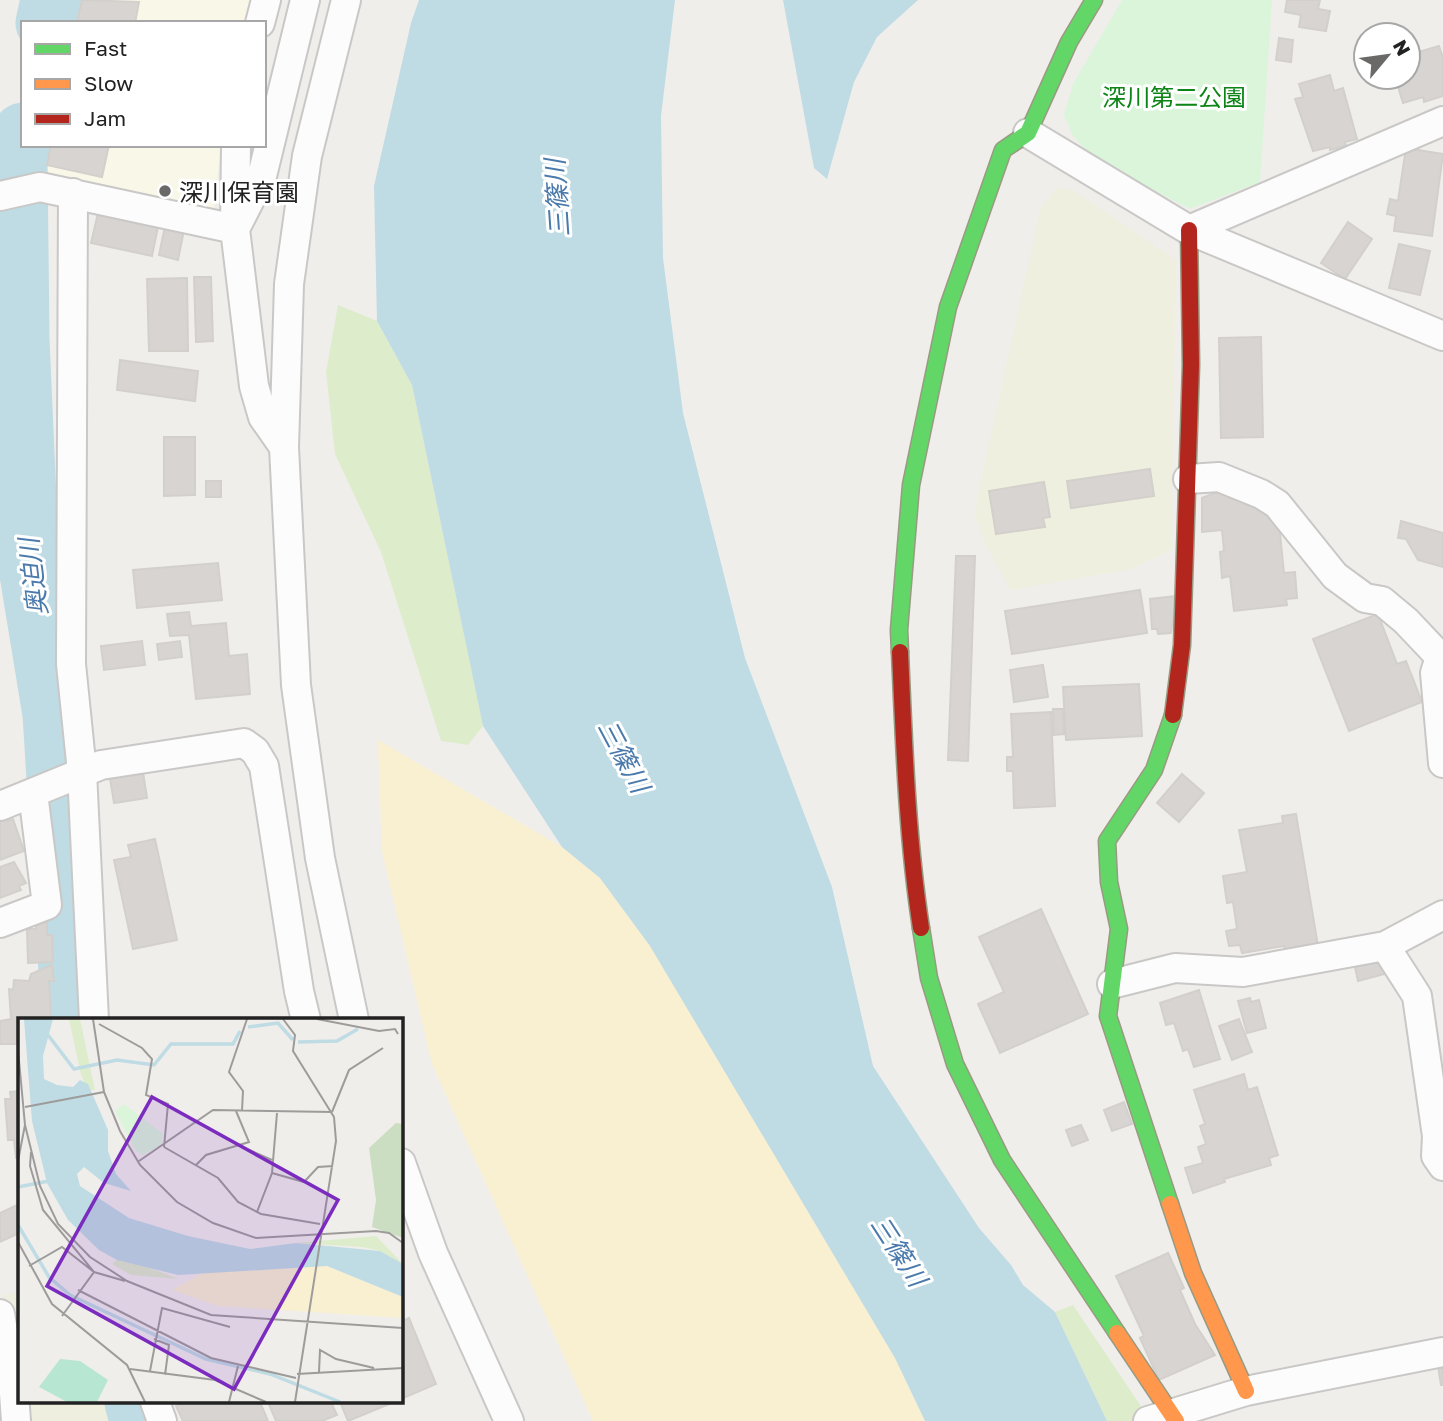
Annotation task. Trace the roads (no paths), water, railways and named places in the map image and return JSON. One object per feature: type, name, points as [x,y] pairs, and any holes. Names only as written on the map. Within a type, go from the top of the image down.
[{"type":"street","points":[[261,21],[266,0]]},
{"type":"street","points":[[235,229],[262,176],[305,0]]},
{"type":"street","points":[[346,0],[307,156],[289,284],[284,447],[296,685],[320,858],[354,1018]]},
{"type":"street","points":[[1094,0],[1069,42],[1028,133],[1003,150],[948,307],[911,485],[899,630],[905,765],[916,896],[929,978],[955,1064],[1002,1160],[1162,1419],[1246,1391],[1443,1352]]},
{"type":"street","points":[[1189,230],[1443,121]]},
{"type":"street","points":[[1028,133],[1189,230],[1443,336]]},
{"type":"street","points":[[236,147],[235,229],[254,386],[263,417],[284,447]]},
{"type":"street","points":[[0,195],[40,187],[235,229]]},
{"type":"street","points":[[0,923],[47,905],[71,664],[73,194]]},
{"type":"street","points":[[1189,230],[1191,365],[1182,645],[1173,718],[1154,770],[1107,841],[1109,882],[1119,929],[1108,1016],[1193,1273],[1246,1391]]},
{"type":"street","points":[[1188,479],[1219,477],[1261,494],[1277,504],[1335,576],[1366,598],[1382,601],[1406,621],[1441,658],[1435,673],[1443,763]]},
{"type":"street","points":[[0,806],[101,765],[243,743],[255,751],[264,766],[306,1018]]},
{"type":"street","points":[[58,782],[94,1018]]},
{"type":"street","points":[[1112,984],[1175,968],[1243,972],[1385,946],[1443,915]]},
{"type":"street","points":[[1385,946],[1417,996],[1437,1136],[1436,1156],[1443,1166]]},
{"type":"street","points":[[402,1166],[433,1253],[509,1421]]},
{"type":"street","points":[[0,1314],[12,1401]]},
{"type":"street","points":[[156,1404],[162,1421]]},
{"type":"water","name":"三篠川","points":[[419,0],[675,0],[661,116],[663,258],[683,413],[745,658],[832,887],[873,1066],[979,1228],[1011,1265],[1023,1285],[1055,1312],[1107,1421],[925,1421],[895,1358],[650,946],[600,878],[562,847],[483,726],[412,385],[377,321],[374,186],[411,23]]},
{"type":"water","points":[[783,0],[918,0],[877,37],[854,82],[827,179],[814,168]]},
{"type":"waterway","name":"奥迫川","points":[[46,21],[51,0]]},
{"type":"waterway","name":"奥迫川","points":[[21,142],[17,159],[19,339],[29,568],[53,714],[72,1018]]},
{"type":"waterway","name":"奥迫川","points":[[136,1404],[140,1421]]},
{"type":"place","name":"深川保育園","points":[[165,191]]},
{"type":"park label","name":"深川第二公園","points":[[1174,96]]}]
